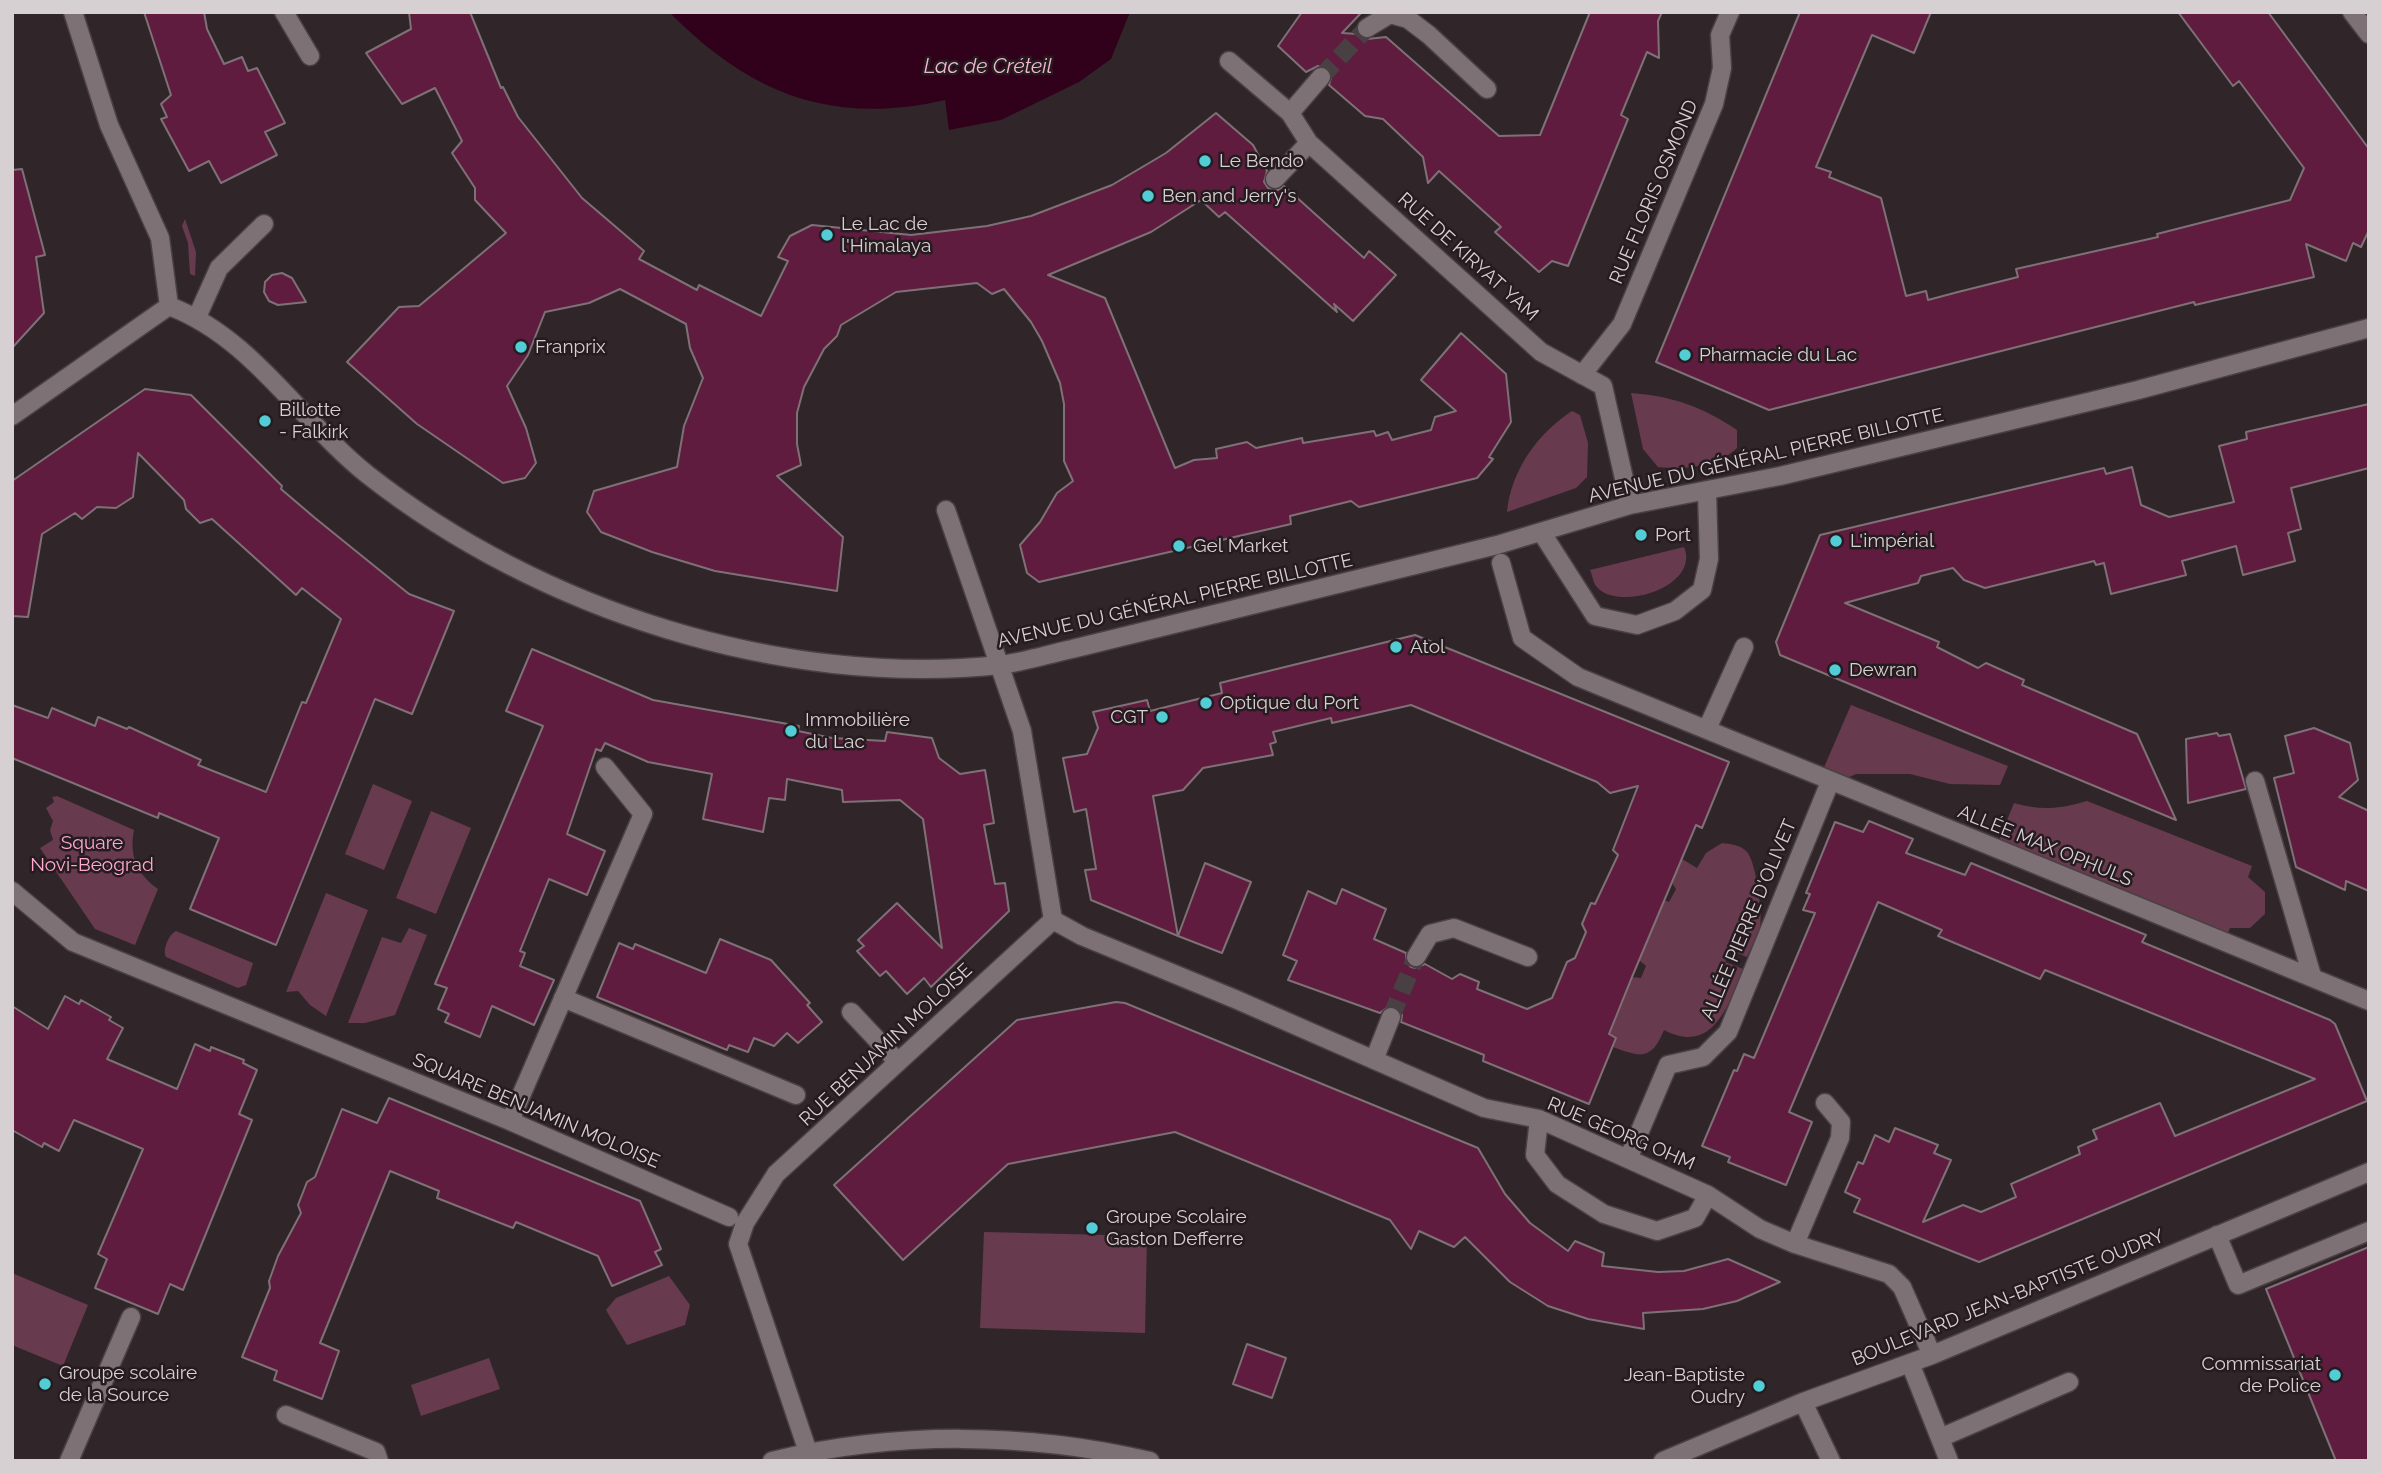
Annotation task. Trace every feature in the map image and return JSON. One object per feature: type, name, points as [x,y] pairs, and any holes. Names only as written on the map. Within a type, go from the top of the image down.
[{"type":"street","points":[[12,416],[169,306],[160,238],[108,125],[73,12]]},
{"type":"street","points":[[285,12],[310,56]]},
{"type":"street","name":"RUE FLORIS OSMOND","points":[[1582,375],[1622,324],[1714,104],[1722,68],[1720,35],[1730,12]]},
{"type":"street","points":[[2352,12],[2369,34]]},
{"type":"street","points":[[1367,28],[1390,14],[1408,19],[1487,89]]},
{"type":"street","name":"RUE DE KIRYAT YAM","points":[[1229,61],[1290,113],[1309,143],[1541,352],[1603,386],[1630,505]]},
{"type":"street","points":[[1290,113],[1321,77]]},
{"type":"street","points":[[1275,179],[1309,143]]},
{"type":"street","points":[[197,317],[219,268],[264,223]]},
{"type":"street","name":"AVENUE DU GÉNÉRAL PIERRE BILLOTTE","points":[[169,306],[197,317],[238,346],[318,430],[368,474],[433,521],[519,571],[632,619],[760,653],[877,668],[1002,665],[1542,533],[1630,505],[1707,492],[2138,390],[2369,328]]},
{"type":"street","points":[[1542,533],[1595,616],[1637,625],[1675,611],[1702,590],[1709,559],[1707,492]]},
{"type":"street","points":[[946,510],[985,627],[1002,665],[1022,731],[1053,920]]},
{"type":"street","name":"ALLÉE MAX OPHULS","points":[[1501,563],[1522,638],[1578,677],[2369,1001]]},
{"type":"street","points":[[1707,729],[1744,647]]},
{"type":"street","points":[[510,1121],[643,814],[605,767]]},
{"type":"street","points":[[2255,781],[2312,976]]},
{"type":"street","name":"ALLÉE PIERRE D'OLIVET","points":[[1628,1159],[1668,1065],[1703,1056],[1728,1032],[1830,782]]},
{"type":"street","name":"SQUARE BENJAMIN MOLOISE","points":[[12,891],[73,942],[510,1121],[729,1217]]},
{"type":"street","name":"RUE GEORG OHM","points":[[1053,920],[1082,936],[1236,999],[1484,1108],[1539,1119],[1708,1195],[1760,1229],[1794,1244],[1889,1273],[1902,1287],[1932,1356]]},
{"type":"street","name":"RUE BENJAMIN MOLOISE","points":[[808,1452],[738,1244],[745,1223],[776,1174],[1053,920]]},
{"type":"street","points":[[1416,957],[1430,934],[1454,928],[1528,957]]},
{"type":"street","points":[[563,998],[796,1095]]},
{"type":"street","points":[[851,1012],[898,1062]]},
{"type":"street","points":[[1374,1060],[1391,1017]]},
{"type":"street","points":[[1794,1244],[1840,1138],[1841,1122],[1825,1103]]},
{"type":"street","points":[[1539,1119],[1535,1154],[1556,1184],[1604,1214],[1657,1230],[1695,1218],[1708,1195]]},
{"type":"street","name":"BOULEVARD JEAN-BAPTISTE OUDRY","points":[[1663,1461],[1803,1402],[1932,1356],[2369,1172]]},
{"type":"street","points":[[2217,1235],[2238,1285],[2369,1231]]},
{"type":"street","points":[[69,1461],[131,1317]]},
{"type":"street","points":[[1910,1363],[1949,1461]]},
{"type":"street","points":[[1940,1438],[2069,1382]]},
{"type":"street","points":[[1803,1402],[1831,1461]]},
{"type":"street","points":[[286,1415],[376,1452],[379,1461]]},
{"type":"street","points":[[772,1461],[808,1452],[837,1454],[939,1440],[1022,1440],[1084,1446],[1150,1461]]},
{"type":"green space","points":[[185,219],[196,252],[195,276],[190,274],[188,243],[182,226]]},
{"type":"green space","points":[[1631,393],[1674,400],[1712,415],[1737,430],[1737,448],[1711,463],[1678,468],[1658,467],[1643,449]]},
{"type":"green space","points":[[1572,411],[1580,415],[1588,443],[1587,477],[1576,488],[1507,512],[1514,482],[1528,454],[1548,430]]},
{"type":"green space","points":[[1684,547],[1686,561],[1680,574],[1654,592],[1638,596],[1607,594],[1596,586],[1590,570]]},
{"type":"green space","points":[[1851,705],[2008,766],[2000,785],[1950,784],[1910,774],[1856,774],[1842,780],[1822,772]]},
{"type":"green space","points":[[373,784],[412,801],[384,870],[345,854]]},
{"type":"green space","name":"Square Novi-Beograd","points":[[57,796],[134,830],[136,864],[158,889],[135,945],[95,929],[40,848],[53,840],[50,830],[53,821],[46,808],[54,802],[52,797]]},
{"type":"green space","points":[[2087,801],[2252,866],[2248,877],[2265,892],[2265,914],[2250,928],[2230,928],[2226,938],[1997,845],[2014,803],[2050,808]]},
{"type":"green space","points":[[431,811],[471,828],[436,914],[396,898]]},
{"type":"green space","points":[[1722,843],[1735,845],[1747,852],[1758,888],[1761,920],[1747,957],[1730,950],[1725,962],[1743,969],[1725,1011],[1707,1031],[1695,1036],[1681,1036],[1664,1030],[1650,1052],[1644,1054],[1613,1047],[1617,1038],[1609,1034],[1632,977],[1641,978],[1646,966],[1639,960],[1664,900],[1669,902],[1676,889],[1672,883],[1682,859],[1697,868],[1706,853]]},
{"type":"green space","points":[[326,893],[368,910],[326,1016],[310,1005],[298,991],[286,992]]},
{"type":"green space","points":[[409,928],[427,935],[395,1015],[365,1023],[348,1023],[382,937],[401,943]]},
{"type":"green space","points":[[176,931],[253,963],[246,985],[238,988],[166,957],[167,942]]},
{"type":"green space","points":[[984,1232],[1147,1236],[1145,1333],[980,1328]]},
{"type":"green space","points":[[12,1273],[88,1305],[63,1366],[12,1345]]},
{"type":"green space","points":[[669,1276],[690,1305],[685,1325],[627,1345],[606,1310],[616,1298]]},
{"type":"green space","points":[[489,1358],[500,1389],[421,1416],[411,1385]]},
{"type":"water","name":"Lac de Créteil","points":[[669,12],[1130,12],[1111,59],[1079,82],[1001,120],[949,130],[945,100],[904,107],[866,109],[829,105],[762,83],[730,64]]},
{"type":"building","points":[[144,12],[204,12],[207,29],[224,64],[242,57],[248,71],[257,68],[285,123],[265,132],[277,155],[221,183],[209,161],[189,171],[161,119],[167,117],[161,104],[171,95]]},
{"type":"building","points":[[409,12],[470,12],[501,88],[503,87],[518,117],[582,198],[644,251],[639,259],[697,290],[699,285],[761,316],[788,261],[778,257],[790,236],[812,225],[911,235],[987,226],[1031,216],[1112,185],[1166,153],[1216,113],[1253,145],[1267,171],[1264,182],[1268,188],[1278,190],[1284,186],[1364,258],[1369,251],[1396,275],[1353,321],[1334,304],[1337,312],[1225,212],[1219,217],[1201,200],[1151,232],[1048,275],[1105,298],[1175,468],[1194,460],[1217,458],[1216,449],[1247,442],[1256,448],[1302,438],[1303,443],[1374,431],[1376,436],[1388,432],[1392,440],[1431,430],[1435,417],[1456,411],[1421,380],[1461,333],[1506,374],[1511,422],[1489,457],[1493,459],[1477,478],[1359,507],[1351,501],[1290,516],[1291,524],[1039,582],[1027,573],[1020,545],[1040,522],[1057,493],[1073,481],[1064,461],[1064,404],[1060,383],[1042,341],[1031,322],[1004,289],[992,294],[977,283],[896,292],[841,325],[837,336],[824,349],[804,387],[797,413],[797,444],[801,465],[777,476],[843,537],[837,591],[715,571],[652,552],[601,532],[587,512],[594,491],[677,467],[684,426],[703,378],[690,348],[686,324],[620,289],[589,303],[545,312],[528,355],[507,386],[526,428],[536,463],[525,478],[503,483],[417,424],[347,362],[399,307],[419,306],[506,233],[475,200],[475,188],[452,153],[462,141],[435,88],[402,104],[366,53],[411,29]]},
{"type":"building","points":[[1302,12],[1362,12],[1342,33],[1358,34],[1367,39],[1386,37],[1499,136],[1540,135],[1590,12],[1662,12],[1658,21],[1659,58],[1647,52],[1621,115],[1628,119],[1568,266],[1552,261],[1539,272],[1495,232],[1501,227],[1439,171],[1428,183],[1423,157],[1383,119],[1365,116],[1329,85],[1332,74],[1328,68],[1318,66],[1306,72],[1278,46]]},
{"type":"building","points":[[1800,12],[1931,12],[1914,53],[1872,35],[1816,167],[1831,172],[1829,177],[1881,198],[1906,296],[1926,291],[1928,300],[2018,277],[2016,269],[2158,237],[2157,234],[2290,200],[2304,168],[2239,81],[2233,86],[2178,12],[2268,12],[2369,149],[2369,230],[2361,247],[2353,243],[2346,261],[2306,244],[2314,277],[2195,305],[2194,302],[1769,410],[1656,362]]},
{"type":"building","points":[[22,169],[45,255],[36,257],[44,313],[12,348],[12,170]]},
{"type":"building","points":[[282,273],[292,278],[306,302],[278,305],[269,301],[264,292],[265,282],[272,275]]},
{"type":"building","points":[[145,389],[191,395],[282,486],[281,489],[315,518],[409,594],[454,611],[412,714],[375,699],[276,945],[190,909],[219,838],[159,813],[158,818],[12,758],[12,705],[48,718],[52,708],[95,726],[98,717],[127,729],[129,727],[201,760],[198,765],[266,792],[302,702],[306,703],[341,619],[302,588],[296,595],[212,519],[200,523],[186,509],[184,500],[138,453],[133,497],[116,508],[97,507],[82,519],[75,513],[42,534],[28,617],[12,616],[12,481]]},
{"type":"building","points":[[2369,404],[2369,468],[2291,488],[2301,529],[2288,533],[2295,561],[2243,575],[2236,546],[2182,561],[2186,575],[2111,594],[2104,563],[2096,565],[2094,561],[1985,588],[1964,580],[1953,568],[1921,576],[1918,583],[1845,603],[1939,642],[1937,647],[1978,668],[1986,663],[2024,680],[2022,685],[2137,734],[2176,820],[1780,655],[1776,642],[1820,535],[2104,468],[2106,474],[2132,467],[2141,505],[2169,517],[2234,502],[2219,446],[2247,439],[2246,432]]},
{"type":"building","points":[[1415,635],[1729,762],[1702,828],[1696,825],[1632,977],[1609,1034],[1616,1038],[1589,1104],[1483,1061],[1484,1055],[1401,1022],[1402,1015],[1396,1007],[1389,1006],[1380,1013],[1288,980],[1297,961],[1283,955],[1308,891],[1336,904],[1342,889],[1386,909],[1374,939],[1406,953],[1406,962],[1411,967],[1425,964],[1452,979],[1460,974],[1479,982],[1477,989],[1527,1009],[1552,998],[1567,962],[1575,958],[1586,932],[1582,924],[1591,903],[1595,904],[1618,855],[1613,850],[1638,786],[1610,793],[1597,782],[1411,705],[1332,723],[1331,718],[1273,732],[1276,742],[1270,744],[1273,755],[1203,768],[1183,790],[1153,796],[1178,936],[1091,900],[1085,870],[1096,869],[1086,809],[1074,812],[1063,758],[1087,754],[1098,728],[1093,712],[1147,700],[1150,711],[1222,693],[1220,683]]},
{"type":"building","points":[[532,649],[653,700],[799,726],[798,731],[832,738],[885,741],[887,732],[932,738],[939,758],[960,774],[985,770],[994,823],[984,825],[995,884],[1005,883],[1009,911],[931,987],[924,978],[907,994],[886,971],[880,976],[857,951],[864,946],[858,940],[897,903],[942,948],[923,819],[900,800],[843,802],[842,790],[787,779],[785,800],[769,798],[763,832],[703,819],[712,774],[648,762],[605,743],[601,751],[596,749],[567,834],[605,851],[587,895],[549,879],[520,951],[525,953],[520,966],[554,980],[534,1025],[492,1006],[480,1037],[445,1022],[449,1014],[438,1009],[447,988],[435,984],[543,726],[506,711]]},
{"type":"building","points":[[2314,728],[2350,743],[2358,780],[2339,797],[2369,811],[2369,891],[2346,881],[2345,890],[2296,867],[2274,778],[2294,773],[2285,736]]},
{"type":"building","points":[[2217,733],[2219,736],[2230,734],[2246,789],[2188,803],[2186,739]]},
{"type":"building","points":[[1869,821],[1913,839],[1906,853],[1965,875],[1971,863],[2146,935],[2142,942],[2330,1020],[2335,1024],[2367,1101],[1979,1262],[1854,1212],[1860,1199],[1845,1192],[1858,1162],[1863,1164],[1875,1135],[1889,1142],[1895,1128],[1938,1145],[1934,1153],[1951,1160],[1923,1222],[1963,1205],[1981,1212],[2016,1197],[2011,1184],[2080,1154],[2078,1147],[2097,1139],[2093,1130],[2160,1103],[2175,1136],[2315,1079],[2045,970],[2040,979],[1938,936],[1942,930],[1878,902],[1789,1112],[1812,1122],[1786,1185],[1728,1162],[1730,1157],[1702,1146],[1734,1070],[1737,1071],[1744,1054],[1754,1058],[1815,913],[1803,910],[1810,894],[1806,893],[1835,822],[1863,832]]},
{"type":"building","points":[[1205,863],[1251,882],[1222,953],[1178,936]]},
{"type":"building","points":[[720,939],[771,960],[810,1003],[807,1005],[822,1022],[798,1043],[787,1033],[774,1046],[754,1038],[748,1052],[729,1045],[727,1050],[597,997],[619,943],[633,949],[635,944],[706,973]]},
{"type":"building","points":[[65,996],[79,1004],[81,1000],[111,1017],[109,1020],[123,1028],[107,1059],[177,1089],[195,1044],[210,1051],[211,1047],[244,1060],[243,1063],[257,1070],[239,1114],[252,1120],[183,1290],[170,1284],[158,1314],[95,1288],[107,1259],[98,1254],[143,1149],[74,1120],[59,1151],[44,1143],[42,1147],[12,1130],[12,1006],[48,1029]]},
{"type":"building","points":[[1116,1002],[1125,1003],[1478,1148],[1505,1194],[1530,1223],[1568,1251],[1575,1241],[1604,1253],[1602,1266],[1658,1272],[1684,1271],[1728,1259],[1780,1282],[1737,1301],[1703,1309],[1643,1313],[1644,1329],[1588,1319],[1548,1306],[1510,1282],[1465,1237],[1454,1247],[1419,1231],[1411,1249],[1390,1220],[1175,1132],[1008,1164],[903,1260],[834,1185],[1017,1020]]},
{"type":"building","points":[[389,1098],[640,1201],[661,1249],[655,1252],[662,1265],[612,1286],[598,1256],[516,1222],[513,1228],[437,1198],[439,1191],[390,1171],[320,1343],[339,1351],[322,1399],[274,1380],[277,1371],[242,1357],[270,1288],[269,1281],[278,1256],[301,1213],[298,1205],[307,1182],[315,1177],[342,1109],[377,1123]]},
{"type":"building","name":"Commissariat de Police","points":[[2369,1247],[2369,1461],[2336,1461],[2266,1289]]},
{"type":"building","points":[[1247,1344],[1286,1358],[1272,1398],[1233,1384]]},
{"type":"tunnel","points":[[1321,77],[1367,28]]},
{"type":"tunnel","points":[[1391,1017],[1416,957]]},
{"type":"place","name":"Le Bendo","points":[[1205,161]]},
{"type":"place","name":"Ben and Jerry's","points":[[1148,196]]},
{"type":"place","name":"Le Lac de l'Himalaya","points":[[827,235]]},
{"type":"place","name":"Franprix","points":[[521,347]]},
{"type":"place","name":"Pharmacie du Lac","points":[[1685,355]]},
{"type":"place","name":"Billotte - Falkirk","points":[[265,421]]},
{"type":"place","name":"Port","points":[[1641,535]]},
{"type":"place","name":"L'impérial","points":[[1836,541]]},
{"type":"place","name":"Gel Market","points":[[1179,546]]},
{"type":"place","name":"Atol","points":[[1396,647]]},
{"type":"place","name":"Dewran","points":[[1835,670]]},
{"type":"place","name":"Optique du Port","points":[[1206,703]]},
{"type":"place","name":"CGT","points":[[1162,717]]},
{"type":"place","name":"Immobilière du Lac","points":[[791,731]]},
{"type":"place","name":"Groupe Scolaire Gaston Defferre","points":[[1092,1228]]},
{"type":"place","name":"Commissariat de Police","points":[[2335,1375]]},
{"type":"place","name":"Groupe scolaire de la Source","points":[[45,1384]]},
{"type":"place","name":"Jean-Baptiste Oudry","points":[[1759,1386]]}]
